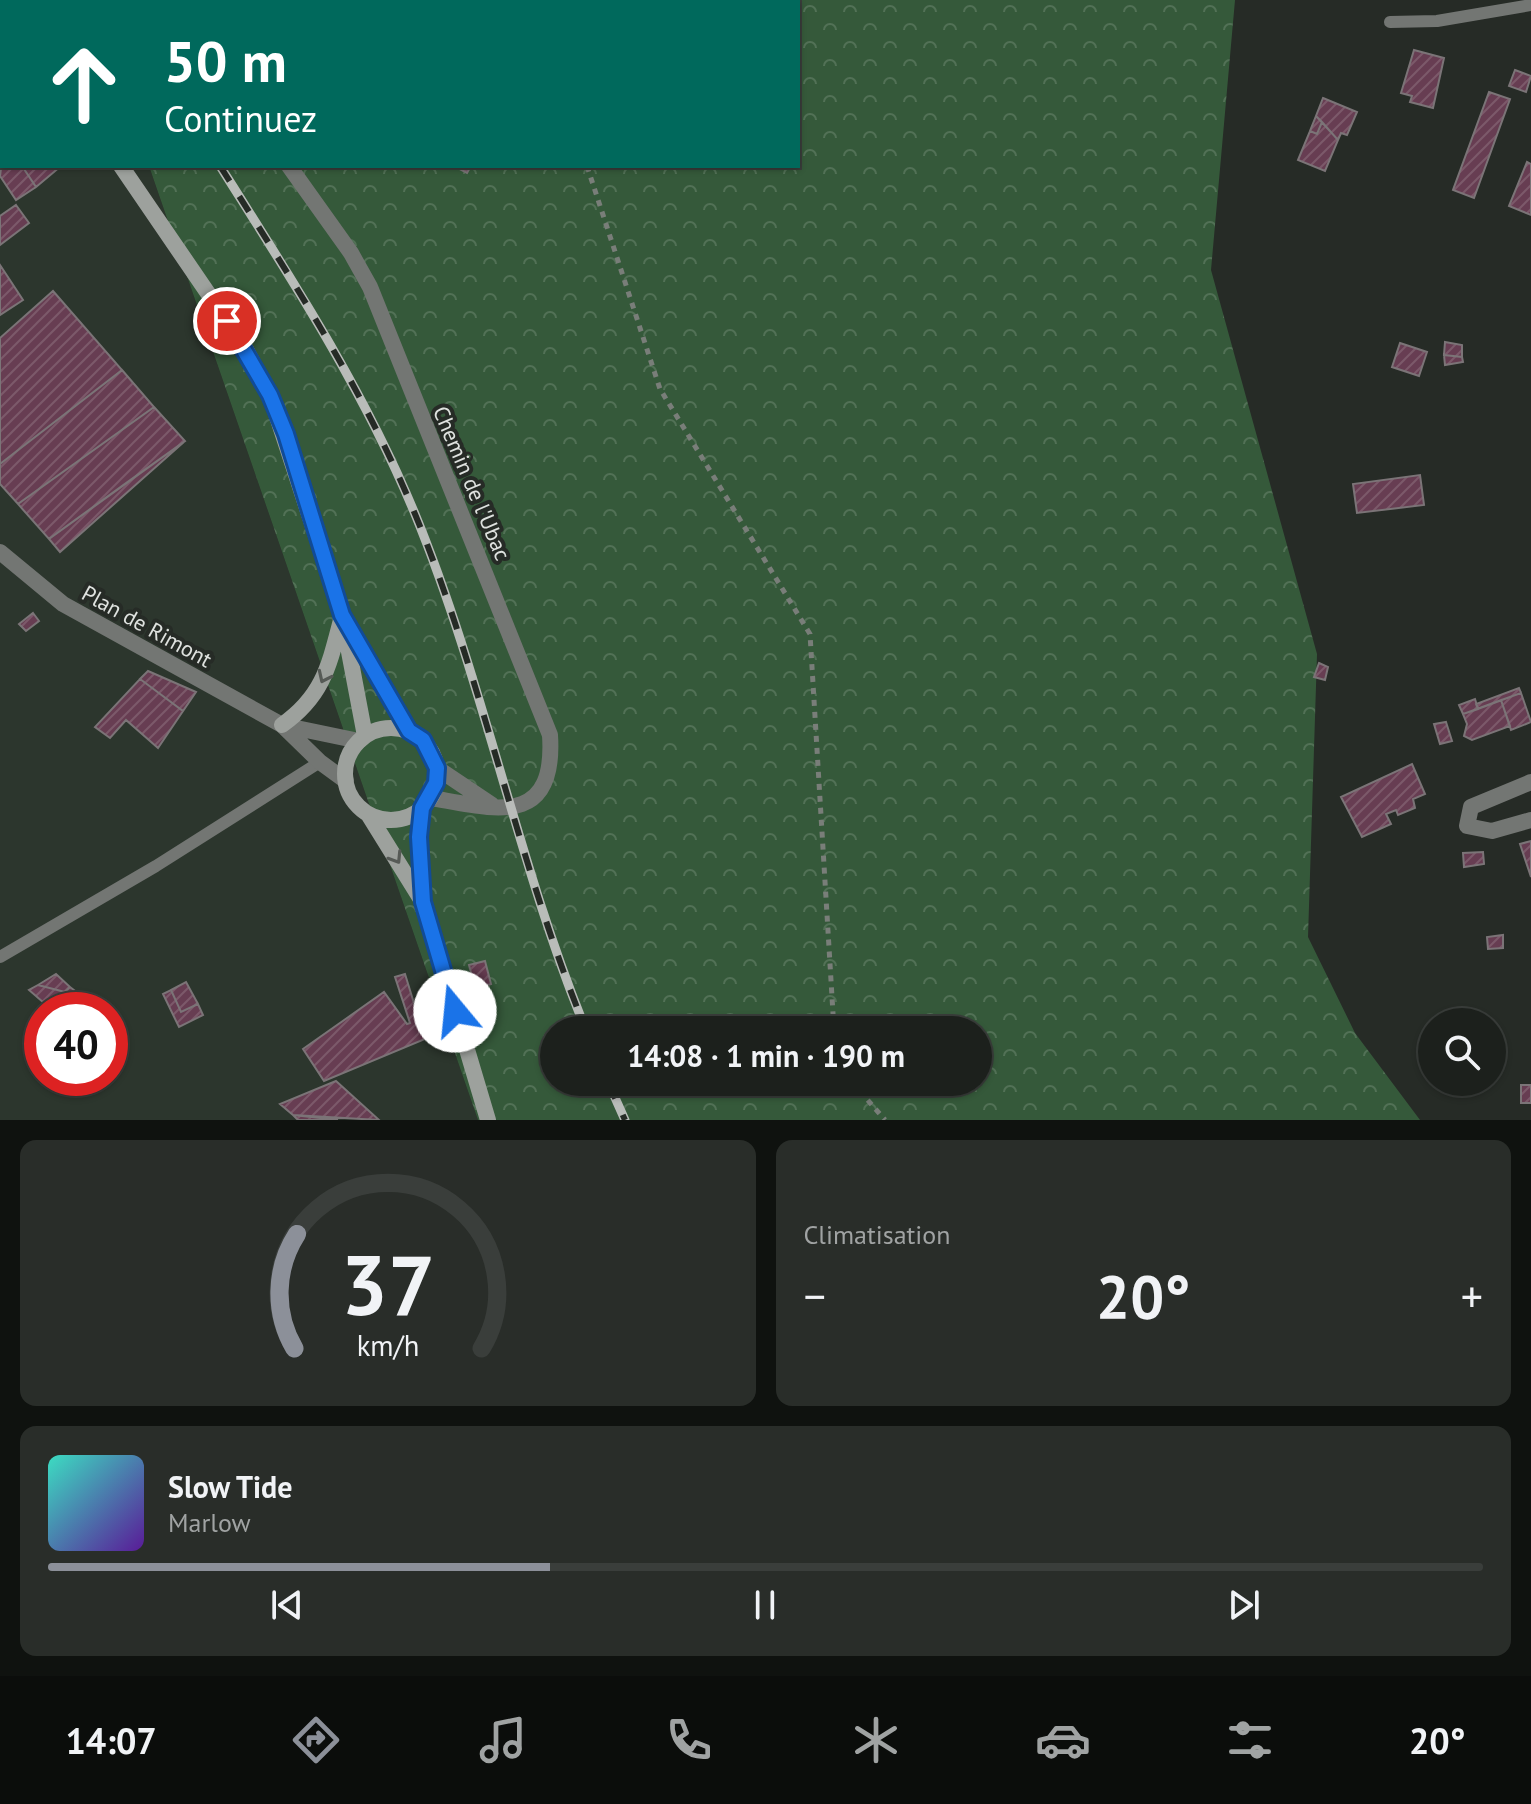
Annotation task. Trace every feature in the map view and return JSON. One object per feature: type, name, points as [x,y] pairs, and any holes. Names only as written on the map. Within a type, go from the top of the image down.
[{"type":"street","points":[[122,168],[244,346],[270,395],[342,615],[362,738]]},
{"type":"street","name":"Chemin de l'Ubac","points":[[290,168],[351,253],[370,287],[550,735],[552,766],[544,785],[523,804],[500,809]]},
{"type":"street","name":"Plan de Rimont","points":[[0,552],[63,604],[282,725],[320,762],[346,781]]},
{"type":"street","points":[[282,725],[304,710],[320,686],[342,615]]},
{"type":"street","points":[[342,615],[409,731],[423,740],[437,768],[452,781],[500,809]]},
{"type":"street","name":"Plan de Rimont","points":[[282,725],[362,738]]},
{"type":"street","points":[[409,731],[379,729],[362,738],[347,761],[346,781],[356,804],[368,814],[423,902]]},
{"type":"street","points":[[437,768],[419,837],[423,902],[488,1120]]},
{"type":"street","points":[[1531,782],[1471,807],[1467,826],[1492,831],[1531,820]]},
{"type":"street","points":[[368,814],[399,820],[427,803],[500,809]]},
{"type":"lane","points":[[1390,22],[1437,21],[1531,5]]},
{"type":"lane","points":[[0,957],[156,866],[320,762]]},
{"type":"path","points":[[588,168],[660,389],[810,634],[833,1016]]},
{"type":"path","points":[[864,1096],[885,1120]]},
{"type":"shaded area","points":[[0,168],[150,168],[478,1120],[0,1120]]},
{"type":"green space","points":[[800,0],[1235,0],[1211,270],[1317,654],[1308,937],[1355,1033],[1420,1120],[478,1120],[150,168],[800,168]]},
{"type":"building","points":[[1414,50],[1444,58],[1433,108],[1410,102],[1412,96],[1401,93]]},
{"type":"building","points":[[1515,70],[1531,76],[1526,92],[1509,86]]},
{"type":"building","points":[[1489,92],[1510,99],[1474,198],[1453,190]]},
{"type":"building","points":[[1323,98],[1357,112],[1347,135],[1341,133],[1338,140],[1316,116]]},
{"type":"building","points":[[1316,116],[1322,122],[1317,134],[1310,131]]},
{"type":"building","points":[[1322,122],[1338,140],[1325,171],[1298,160],[1310,131],[1317,134]]},
{"type":"building","points":[[1527,162],[1531,164],[1531,215],[1509,206]]},
{"type":"building","points":[[1,168],[23,168],[36,187],[16,200],[0,176]]},
{"type":"building","points":[[23,168],[59,168],[36,187]]},
{"type":"building","points":[[16,205],[29,223],[0,245],[0,216]]},
{"type":"building","points":[[0,265],[23,300],[0,315]]},
{"type":"building","points":[[53,291],[122,370],[0,464],[0,338]]},
{"type":"building","points":[[1445,342],[1462,345],[1462,357],[1444,355]]},
{"type":"building","points":[[1400,343],[1427,352],[1419,376],[1392,367]]},
{"type":"building","points":[[1444,355],[1462,357],[1463,362],[1445,365]]},
{"type":"building","points":[[122,370],[154,407],[18,504],[0,484],[0,464]]},
{"type":"building","points":[[154,407],[185,441],[49,539],[18,504]]},
{"type":"building","points":[[185,441],[60,552],[49,539],[126,483]]},
{"type":"building","points":[[1420,475],[1424,505],[1357,513],[1353,484]]},
{"type":"building","points":[[33,613],[39,621],[26,631],[19,624]]},
{"type":"building","points":[[1319,663],[1328,667],[1325,680],[1314,677]]},
{"type":"building","points":[[148,671],[196,692],[183,711],[140,679]]},
{"type":"building","points":[[140,679],[183,711],[158,748],[126,720],[110,738],[95,727]]},
{"type":"building","points":[[1519,688],[1521,693],[1478,709],[1476,704]]},
{"type":"building","points":[[1521,693],[1531,722],[1511,730],[1501,700]]},
{"type":"building","points":[[1475,699],[1478,709],[1463,714],[1459,705]]},
{"type":"building","points":[[1501,700],[1510,726],[1472,740],[1464,736],[1467,724],[1463,714]]},
{"type":"building","points":[[1446,722],[1452,741],[1440,744],[1434,724]]},
{"type":"building","points":[[1412,764],[1425,794],[1413,799],[1415,808],[1398,815],[1396,810],[1386,814],[1391,824],[1362,837],[1341,797]]},
{"type":"building","points":[[1531,841],[1531,877],[1520,844]]},
{"type":"building","points":[[1483,852],[1484,864],[1464,867],[1463,853]]},
{"type":"building","points":[[1503,935],[1503,948],[1488,949],[1487,937]]},
{"type":"building","points":[[485,961],[491,984],[475,989],[469,965]]},
{"type":"building","points":[[56,974],[70,987],[65,992],[38,985]]},
{"type":"building","points":[[405,974],[425,1039],[324,1081],[303,1049],[384,992],[407,1024],[410,1023],[395,977]]},
{"type":"building","points":[[186,982],[198,1004],[181,1012],[171,990]]},
{"type":"building","points":[[38,985],[65,992],[31,992],[29,990]]},
{"type":"building","points":[[171,990],[181,1012],[198,1004],[203,1015],[179,1027],[163,994]]},
{"type":"building","points":[[336,1081],[379,1120],[293,1115],[280,1104]]},
{"type":"building","points":[[1521,1085],[1531,1085],[1531,1103],[1521,1103]]},
{"type":"building","points":[[293,1115],[338,1120],[298,1120]]},
{"type":"railway","points":[[221,168],[350,379],[415,514],[461,642],[540,902],[581,1016]]},
{"type":"railway","points":[[614,1096],[625,1120]]},
{"type":"route","points":[[227,321],[270,395],[286,434],[342,615],[409,731],[423,740],[432,752],[437,768],[436,783],[431,798],[422,808],[419,837],[423,902],[455,1011]]}]
